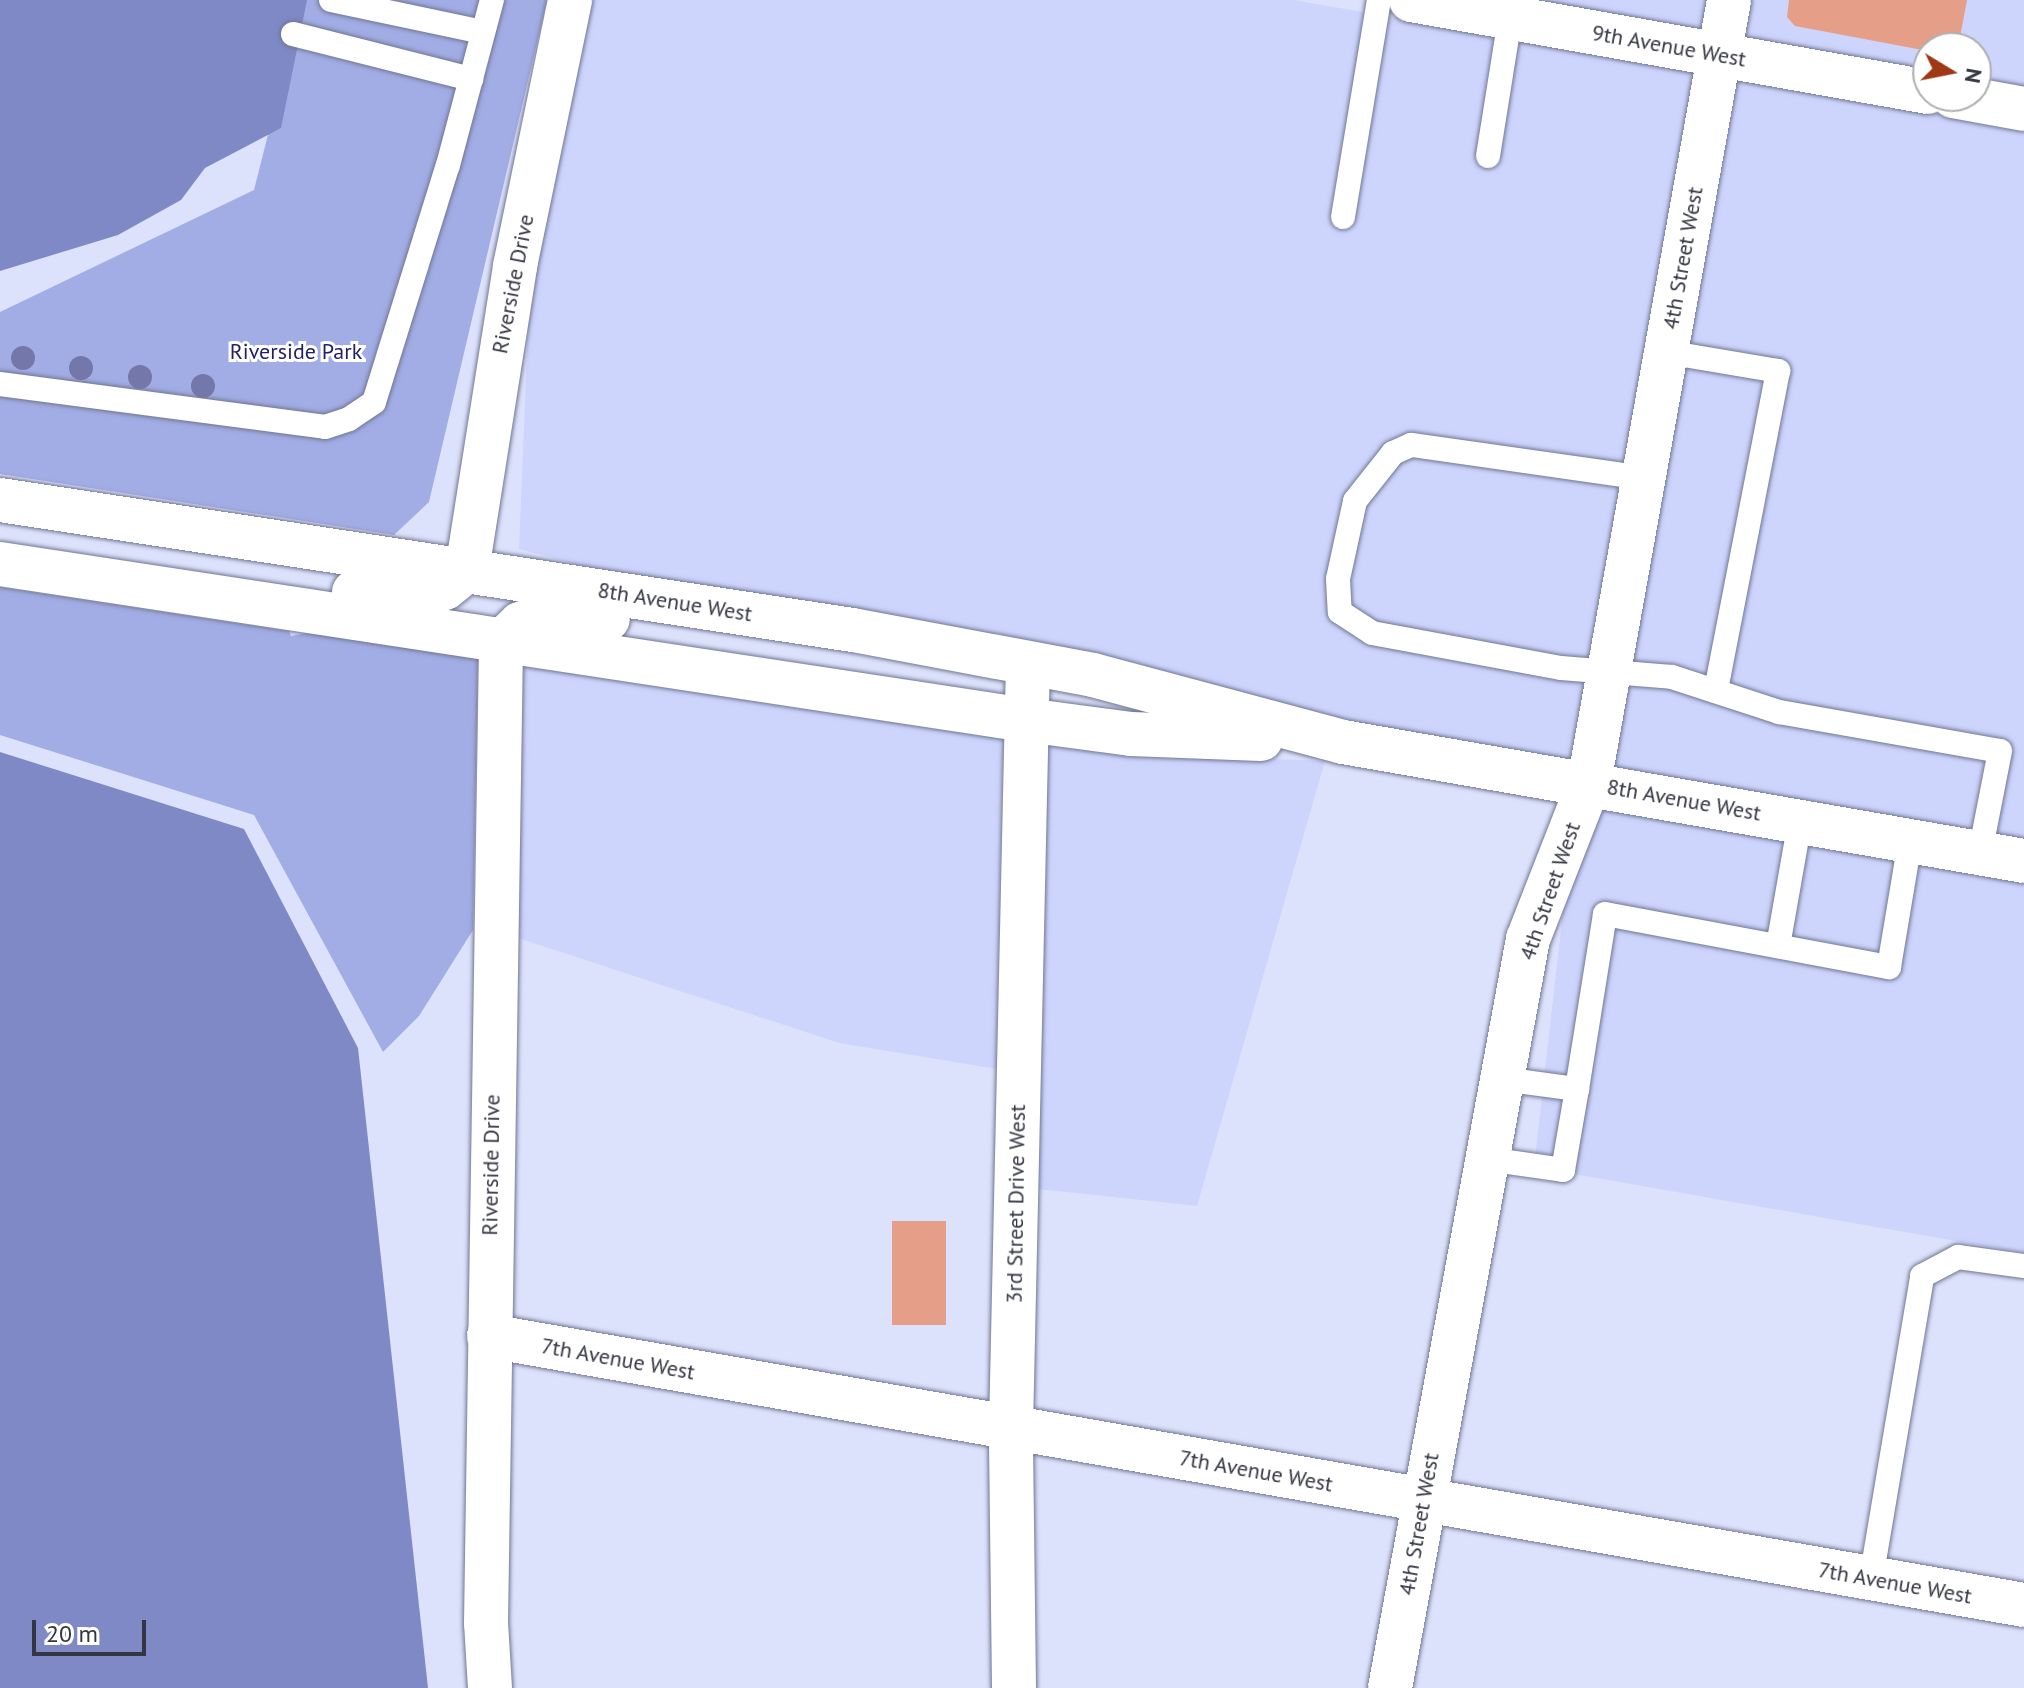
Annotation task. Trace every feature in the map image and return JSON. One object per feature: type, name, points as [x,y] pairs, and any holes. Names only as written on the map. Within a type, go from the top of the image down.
[{"type":"street","name":"Riverside Drive","points":[[467,570],[515,266],[570,0]]},
{"type":"street","name":"9th Avenue West","points":[[1411,0],[1912,89]]},
{"type":"street","name":"4th Street West","points":[[1390,1688],[1528,939],[1589,783],[1729,0]]},
{"type":"street","points":[[1992,103],[2024,109]]},
{"type":"street","name":"8th Avenue West","points":[[0,500],[853,630],[1093,675],[1343,742],[2024,861]]},
{"type":"street","points":[[0,537],[388,597],[434,592],[467,570]]},
{"type":"street","name":"8th Avenue West","points":[[0,564],[501,642],[1131,734],[1343,742]]},
{"type":"street","points":[[501,642],[528,620],[557,613],[725,637],[853,630]]},
{"type":"street","name":"Riverside Drive","points":[[490,1688],[489,1336],[501,642]]},
{"type":"street","name":"3rd Street Drive West","points":[[1014,1688],[1011,1428],[1028,664]]},
{"type":"street","name":"7th Avenue West","points":[[489,1336],[2024,1605]]},
{"type":"lane","points":[[331,0],[483,32]]},
{"type":"lane","points":[[0,384],[325,427],[349,419],[382,389],[492,0]]},
{"type":"lane","points":[[1343,217],[1379,0]]},
{"type":"lane","points":[[1488,156],[1510,18]]},
{"type":"lane","points":[[293,34],[471,79]]},
{"type":"lane","points":[[1666,352],[1778,371],[1716,691]]},
{"type":"lane","points":[[1644,478],[1411,445],[1375,469],[1355,501],[1338,579],[1340,612],[1372,633],[1608,672],[1672,677],[1779,712],[2000,751],[1980,853]]},
{"type":"lane","points":[[1778,946],[1800,821]]},
{"type":"lane","points":[[1487,1159],[1563,1170],[1605,914],[1889,967],[1910,841]]},
{"type":"lane","points":[[1502,1079],[1577,1089]]},
{"type":"lane","points":[[1871,1579],[1922,1276],[1958,1257],[2024,1266]]},
{"type":"shaded area","points":[[0,0],[307,0],[281,128],[205,168],[181,200],[118,235],[0,271]]},
{"type":"shaded area","points":[[587,0],[1294,0],[1694,70],[1570,760],[1346,723],[638,579],[635,572],[620,576],[519,549],[529,301]]},
{"type":"shaded area","points":[[1524,0],[1707,0],[1702,31]]},
{"type":"shaded area","points":[[1752,0],[2024,0],[2024,89],[1992,83],[1992,32],[1912,32],[1912,68],[1745,39]]},
{"type":"shaded area","points":[[1738,78],[1912,109],[1912,112],[1929,112],[2024,129],[2024,841],[1614,767]]},
{"type":"shaded area","points":[[522,665],[1003,737],[996,1069],[839,1043],[518,938]]},
{"type":"shaded area","points":[[1048,743],[1130,754],[1325,761],[1197,1206],[1038,1189]]},
{"type":"shaded area","points":[[0,752],[244,829],[358,1048],[428,1688],[0,1688]]},
{"type":"shaded area","points":[[1603,805],[2024,881],[2024,1253],[1534,1167],[1563,911]]},
{"type":"green space","name":"Riverside Park","points":[[302,0],[547,0],[429,502],[394,535],[0,474],[0,312],[254,190]]},
{"type":"green space","points":[[0,587],[289,631],[291,636],[308,633],[478,659],[473,930],[419,1016],[383,1052],[254,815],[0,735]]},
{"type":"building","points":[[1789,0],[1967,0],[1961,32],[1912,32],[1912,48],[1795,26],[1787,17]]},
{"type":"building","points":[[892,1221],[946,1221],[946,1325],[892,1325]]}]
